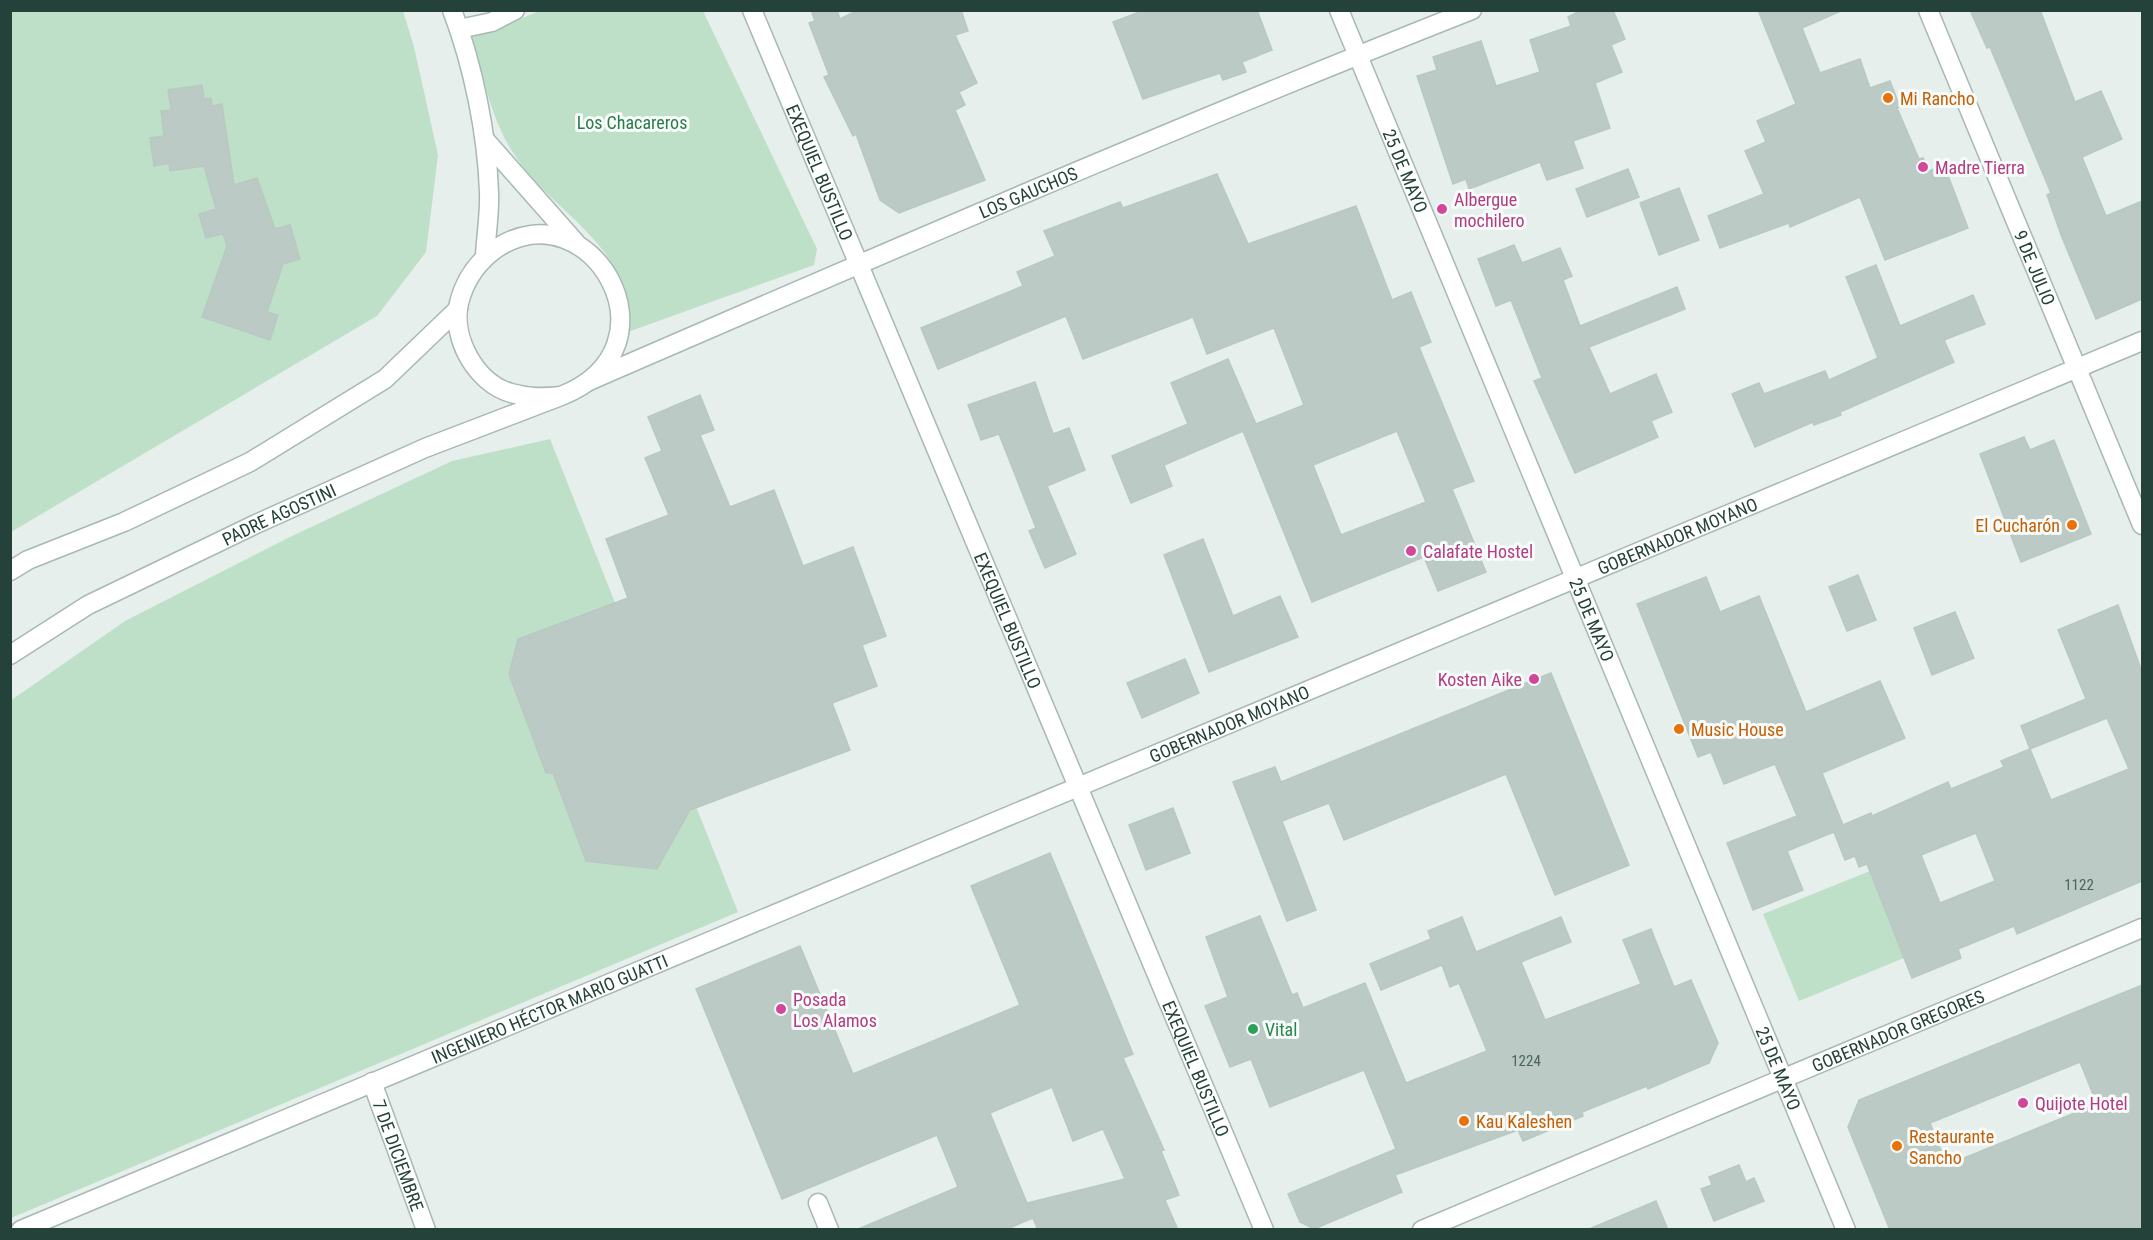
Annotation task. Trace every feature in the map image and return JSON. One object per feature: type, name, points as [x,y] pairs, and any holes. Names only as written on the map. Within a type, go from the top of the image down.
[{"type":"street","points":[[452,10],[459,28],[486,141],[489,194],[485,256]]},
{"type":"street","points":[[459,28],[492,22],[515,10]]},
{"type":"street","name":"EXEQUIEL BUSTILLO","points":[[752,10],[1264,1230]]},
{"type":"street","name":"25 DE MAYO","points":[[1339,10],[1846,1230]]},
{"type":"street","name":"LOS GAUCHOS","points":[[590,381],[859,262],[1472,10]]},
{"type":"street","name":"9 DE JULIO","points":[[1928,10],[2142,525]]},
{"type":"street","points":[[486,141],[579,246],[600,262],[614,285],[620,310],[618,337],[608,361],[590,381],[561,396],[535,398],[518,395],[486,379],[469,359],[459,335],[458,309],[462,290],[472,272],[485,256],[506,243],[530,236],[555,237],[579,246]]},
{"type":"street","points":[[10,571],[28,560],[124,522],[250,462],[385,379],[458,309]]},
{"type":"street","name":"GOBERNADOR MOYANO","points":[[1079,786],[2142,341]]},
{"type":"street","name":"PADRE AGOSTINI","points":[[10,656],[88,604],[245,529],[425,448],[561,396]]},
{"type":"street","name":"INGENIERO HÉCTOR MARIO GUATTI","points":[[21,1230],[1079,786]]},
{"type":"street","name":"GOBERNADOR GREGORES","points":[[1422,1230],[2142,928]]},
{"type":"street","name":"7 DE DICIEMBRE","points":[[372,1082],[426,1230]]},
{"type":"street","points":[[818,1203],[829,1230]]},
{"type":"green space","points":[[10,11],[403,11],[414,47],[438,155],[426,252],[377,316],[11,532]]},
{"type":"green space","name":"Los Chacareros","points":[[540,11],[703,11],[817,249],[814,265],[625,333],[624,292],[614,268],[603,250],[589,234],[528,174],[516,157],[494,115],[480,68],[472,37]]},
{"type":"green space","points":[[550,439],[738,912],[11,1218],[10,701],[125,621],[290,537],[452,461]]},
{"type":"green space","points":[[1870,871],[1904,958],[1799,1001],[1763,914]]},
{"type":"building","points":[[811,10],[837,10],[840,19],[858,10],[961,10],[968,31],[955,35],[977,83],[959,92],[965,105],[955,110],[985,180],[899,213],[880,200],[856,134],[853,136],[824,77],[829,75],[809,23],[815,21]]},
{"type":"building","points":[[1145,10],[1257,10],[1272,50],[1242,62],[1246,72],[1223,80],[1220,73],[1143,99],[1113,22]]},
{"type":"building","points":[[1582,10],[1613,10],[1625,39],[1611,45],[1622,72],[1595,83],[1610,128],[1573,141],[1583,168],[1547,180],[1540,162],[1469,189],[1466,179],[1453,184],[1417,76],[1437,70],[1433,57],[1481,41],[1496,86],[1540,72],[1530,40],[1571,26],[1568,17]]},
{"type":"building","points":[[1758,10],[1843,10],[1802,28],[1820,73],[1860,59],[1870,88],[1890,81],[1900,107],[1897,108],[1919,159],[1923,158],[1929,171],[1944,165],[1968,228],[1885,260],[1860,197],[1790,227],[1789,223],[1720,248],[1708,216],[1764,194],[1745,151],[1766,142],[1757,121],[1796,104]]},
{"type":"building","points":[[1970,10],[2040,10],[2075,102],[2101,91],[2122,139],[2082,157],[2106,216],[2142,201],[2142,299],[2096,319],[2061,235],[2047,195],[2051,193],[1990,47],[1987,48]]},
{"type":"building","points":[[202,85],[204,99],[211,98],[212,106],[222,104],[234,185],[257,178],[275,229],[290,225],[300,259],[283,264],[267,312],[278,315],[270,340],[202,317],[227,246],[223,234],[206,238],[199,214],[216,209],[204,166],[170,171],[169,163],[154,166],[150,138],[164,136],[161,111],[171,110],[168,90]]},
{"type":"building","points":[[1628,169],[1639,197],[1587,217],[1576,189]]},
{"type":"building","points":[[1217,174],[1248,244],[1356,206],[1392,300],[1411,292],[1431,342],[1419,347],[1474,481],[1452,489],[1486,572],[1438,591],[1424,557],[1312,602],[1243,431],[1164,465],[1172,486],[1131,503],[1112,456],[1188,424],[1171,383],[1228,359],[1256,424],[1304,405],[1274,328],[1207,354],[1193,317],[1083,359],[1066,316],[938,369],[921,328],[1023,286],[1017,272],[1055,256],[1044,231],[1120,202],[1123,208]],"holes":[[[1397,431],[1426,502],[1341,535],[1313,465]]]},
{"type":"building","points":[[1679,188],[1699,240],[1659,255],[1640,203]]},
{"type":"building","points":[[1514,245],[1522,263],[1560,248],[1572,276],[1563,280],[1580,326],[1677,287],[1685,309],[1589,347],[1610,394],[1656,374],[1672,412],[1651,421],[1658,437],[1575,473],[1534,381],[1542,378],[1511,300],[1496,306],[1478,259]]},
{"type":"building","points":[[1876,265],[1900,326],[1973,295],[1985,324],[1944,340],[1954,362],[1840,412],[1841,415],[1814,425],[1813,422],[1755,447],[1732,394],[1759,383],[1764,394],[1825,371],[1829,380],[1878,358],[1846,277]]},
{"type":"building","points":[[1035,382],[1053,434],[1069,428],[1085,470],[1047,486],[1076,554],[1045,568],[1029,531],[1036,528],[999,434],[981,440],[968,405]]},
{"type":"building","points":[[700,395],[714,430],[700,435],[730,507],[774,490],[803,566],[853,547],[886,636],[862,645],[877,686],[832,703],[850,750],[690,810],[657,869],[586,861],[553,773],[546,773],[509,674],[518,639],[628,598],[606,539],[669,515],[645,458],[662,451],[648,417]]},
{"type":"building","points":[[2024,437],[2030,450],[2054,440],[2091,534],[2021,562],[1980,454]]},
{"type":"building","points":[[1203,539],[1233,616],[1280,596],[1298,637],[1209,672],[1164,555]]},
{"type":"building","points":[[1858,575],[1876,620],[1847,631],[1829,587]]},
{"type":"building","points":[[1706,577],[1720,612],[1759,596],[1806,712],[1880,681],[1905,738],[1822,773],[1843,825],[1871,813],[1872,816],[1948,782],[1951,789],[2004,767],[2001,761],[2030,749],[2021,726],[2086,699],[2058,630],[2118,605],[2142,672],[2142,881],[2017,934],[2014,926],[1958,949],[1961,958],[1912,978],[1867,864],[1859,867],[1855,856],[1845,860],[1834,832],[1787,851],[1803,890],[1753,910],[1727,843],[1797,816],[1775,764],[1724,784],[1711,752],[1698,757],[1637,604]],"holes":[[[2107,718],[2129,769],[2051,800],[2030,749]],[[1976,833],[1995,881],[1940,903],[1921,855]]]},
{"type":"building","points":[[1955,612],[1974,658],[1932,675],[1914,628]]},
{"type":"building","points":[[1185,659],[1199,693],[1142,718],[1127,683]]},
{"type":"building","points":[[1551,673],[1629,865],[1555,895],[1506,774],[1344,840],[1329,803],[1282,821],[1316,910],[1287,921],[1233,782],[1275,767],[1281,782]]},
{"type":"building","points":[[1173,808],[1190,853],[1146,870],[1129,825]]},
{"type":"building","points":[[1050,853],[1133,1054],[1123,1058],[1164,1150],[1161,1151],[1179,1195],[1165,1200],[1178,1230],[1038,1230],[1033,1218],[1005,1230],[856,1230],[958,1187],[937,1135],[782,1199],[696,989],[800,946],[853,1074],[1020,1005],[971,886]],"holes":[[[1052,1087],[1073,1141],[1103,1129],[1125,1179],[1027,1203],[1033,1218],[990,1113]]]},
{"type":"building","points":[[1260,916],[1292,995],[1297,993],[1303,1008],[1365,983],[1406,1083],[1487,1051],[1459,983],[1450,987],[1442,965],[1381,990],[1370,964],[1431,939],[1428,931],[1462,917],[1476,952],[1561,917],[1571,942],[1521,962],[1545,1020],[1641,984],[1623,940],[1651,929],[1674,987],[1691,980],[1718,1043],[1709,1063],[1648,1089],[1647,1086],[1582,1112],[1583,1116],[1523,1141],[1518,1130],[1395,1175],[1402,1192],[1314,1229],[1300,1222],[1288,1194],[1396,1149],[1364,1070],[1270,1107],[1251,1059],[1230,1067],[1205,1006],[1228,997],[1206,937]]},
{"type":"building","points":[[2142,985],[2142,1230],[1890,1230],[1848,1127],[1859,1100]],"holes":[[[2080,1062],[2097,1104],[1947,1165],[1930,1123]]]},
{"type":"building","points":[[1739,1165],[1746,1182],[1754,1178],[1764,1201],[1714,1221],[1701,1189],[1712,1185],[1709,1177]]},
{"type":"building","points":[[1656,1201],[1668,1230],[1589,1229]]},
{"type":"place","name":"Mi Rancho","points":[[1888,98]]},
{"type":"place","name":"Madre Tierra","points":[[1923,167]]},
{"type":"place","name":"Albergue mochilero","points":[[1442,209]]},
{"type":"place","name":"El Cucharón","points":[[2072,525]]},
{"type":"place","name":"Calafate Hostel","points":[[1411,551]]},
{"type":"place","name":"Kosten Aike","points":[[1534,679]]},
{"type":"place","name":"Music House","points":[[1679,729]]},
{"type":"place","name":"Posada Los Alamos","points":[[781,1009]]},
{"type":"place","name":"Vital","points":[[1253,1029]]},
{"type":"place","name":"Quijote Hotel","points":[[2023,1103]]},
{"type":"place","name":"Kau Kaleshen","points":[[1464,1121]]},
{"type":"place","name":"Restaurante Sancho","points":[[1897,1146]]}]
